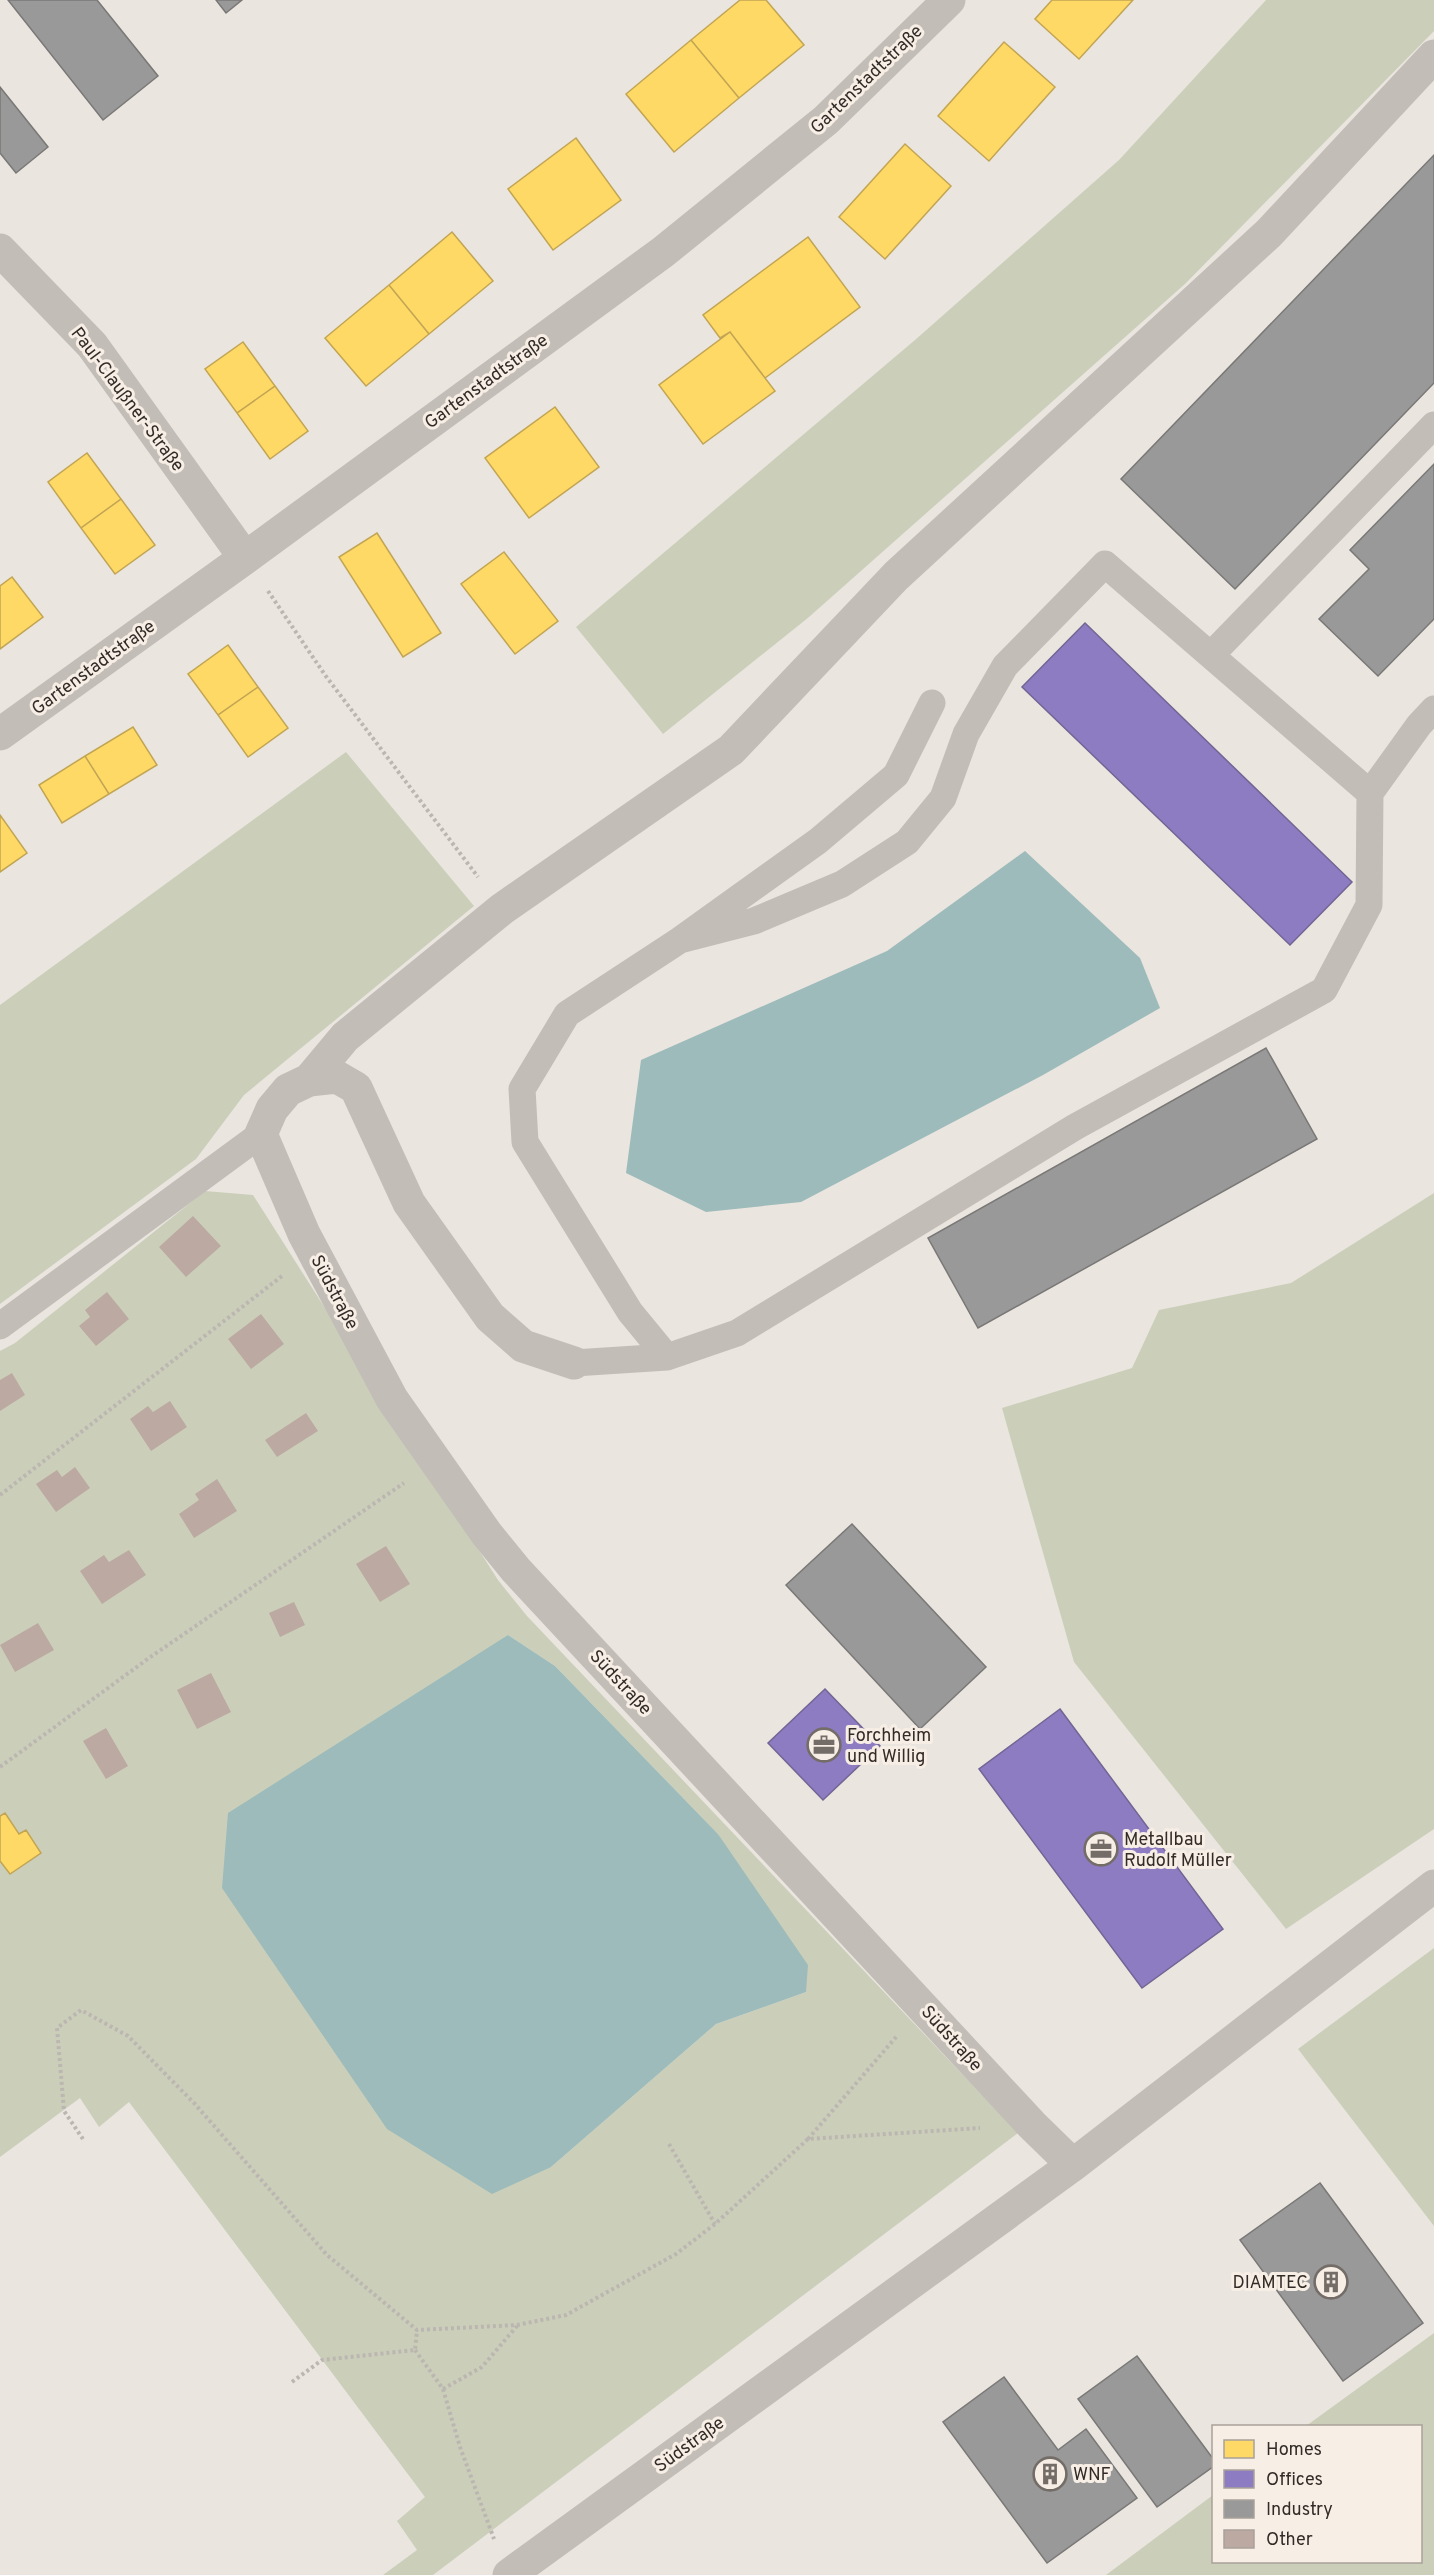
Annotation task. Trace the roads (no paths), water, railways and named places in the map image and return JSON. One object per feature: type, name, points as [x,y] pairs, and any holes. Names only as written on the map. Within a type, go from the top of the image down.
[{"type":"street","name":"Gartenstadtstraße","points":[[0,734],[663,252],[826,120],[949,0]]},
{"type":"street","points":[[309,1080],[345,1036],[502,909],[731,750],[896,576],[1269,233],[1434,56]]},
{"type":"street","name":"Paul-Claußner-Straße","points":[[0,250],[92,345],[245,558]]},
{"type":"street","points":[[261,1134],[272,1108],[288,1090],[309,1080],[337,1077],[356,1088],[409,1203],[490,1317],[523,1346],[573,1363]]},
{"type":"street","name":"Südstraße","points":[[261,1134],[313,1252],[392,1399],[486,1533],[516,1570],[1032,2125],[1073,2166]]},
{"type":"street","name":"Südstraße","points":[[509,2575],[1073,2166],[1434,1886]]},
{"type":"lane","points":[[1211,655],[1434,425]]},
{"type":"lane","points":[[680,940],[754,921],[842,884],[907,842],[943,798],[966,734],[1005,666],[1105,564],[1370,793]]},
{"type":"lane","points":[[667,1357],[630,1312],[525,1142],[522,1089],[567,1014],[680,940],[818,841],[896,775],[932,703]]},
{"type":"lane","points":[[573,1363],[667,1357],[737,1333],[1075,1127],[1324,990],[1369,905],[1370,793],[1419,725],[1434,710]]},
{"type":"lane","points":[[0,1326],[261,1134]]},
{"type":"water","points":[[1025,851],[1140,958],[1160,1008],[1043,1075],[801,1202],[706,1212],[626,1173],[641,1060],[887,951]]},
{"type":"water","points":[[508,1635],[555,1666],[718,1834],[808,1965],[806,1992],[716,2024],[551,2167],[492,2194],[387,2129],[222,1888],[228,1813]]},
{"type":"place","name":"Forchheim und Willig","points":[[824,1745]]},
{"type":"place","name":"Metallbau Rudolf Müller","points":[[1101,1849]]},
{"type":"place","name":"DIAMTEC","points":[[1331,2282]]},
{"type":"place","name":"WNF","points":[[1050,2474]]}]
